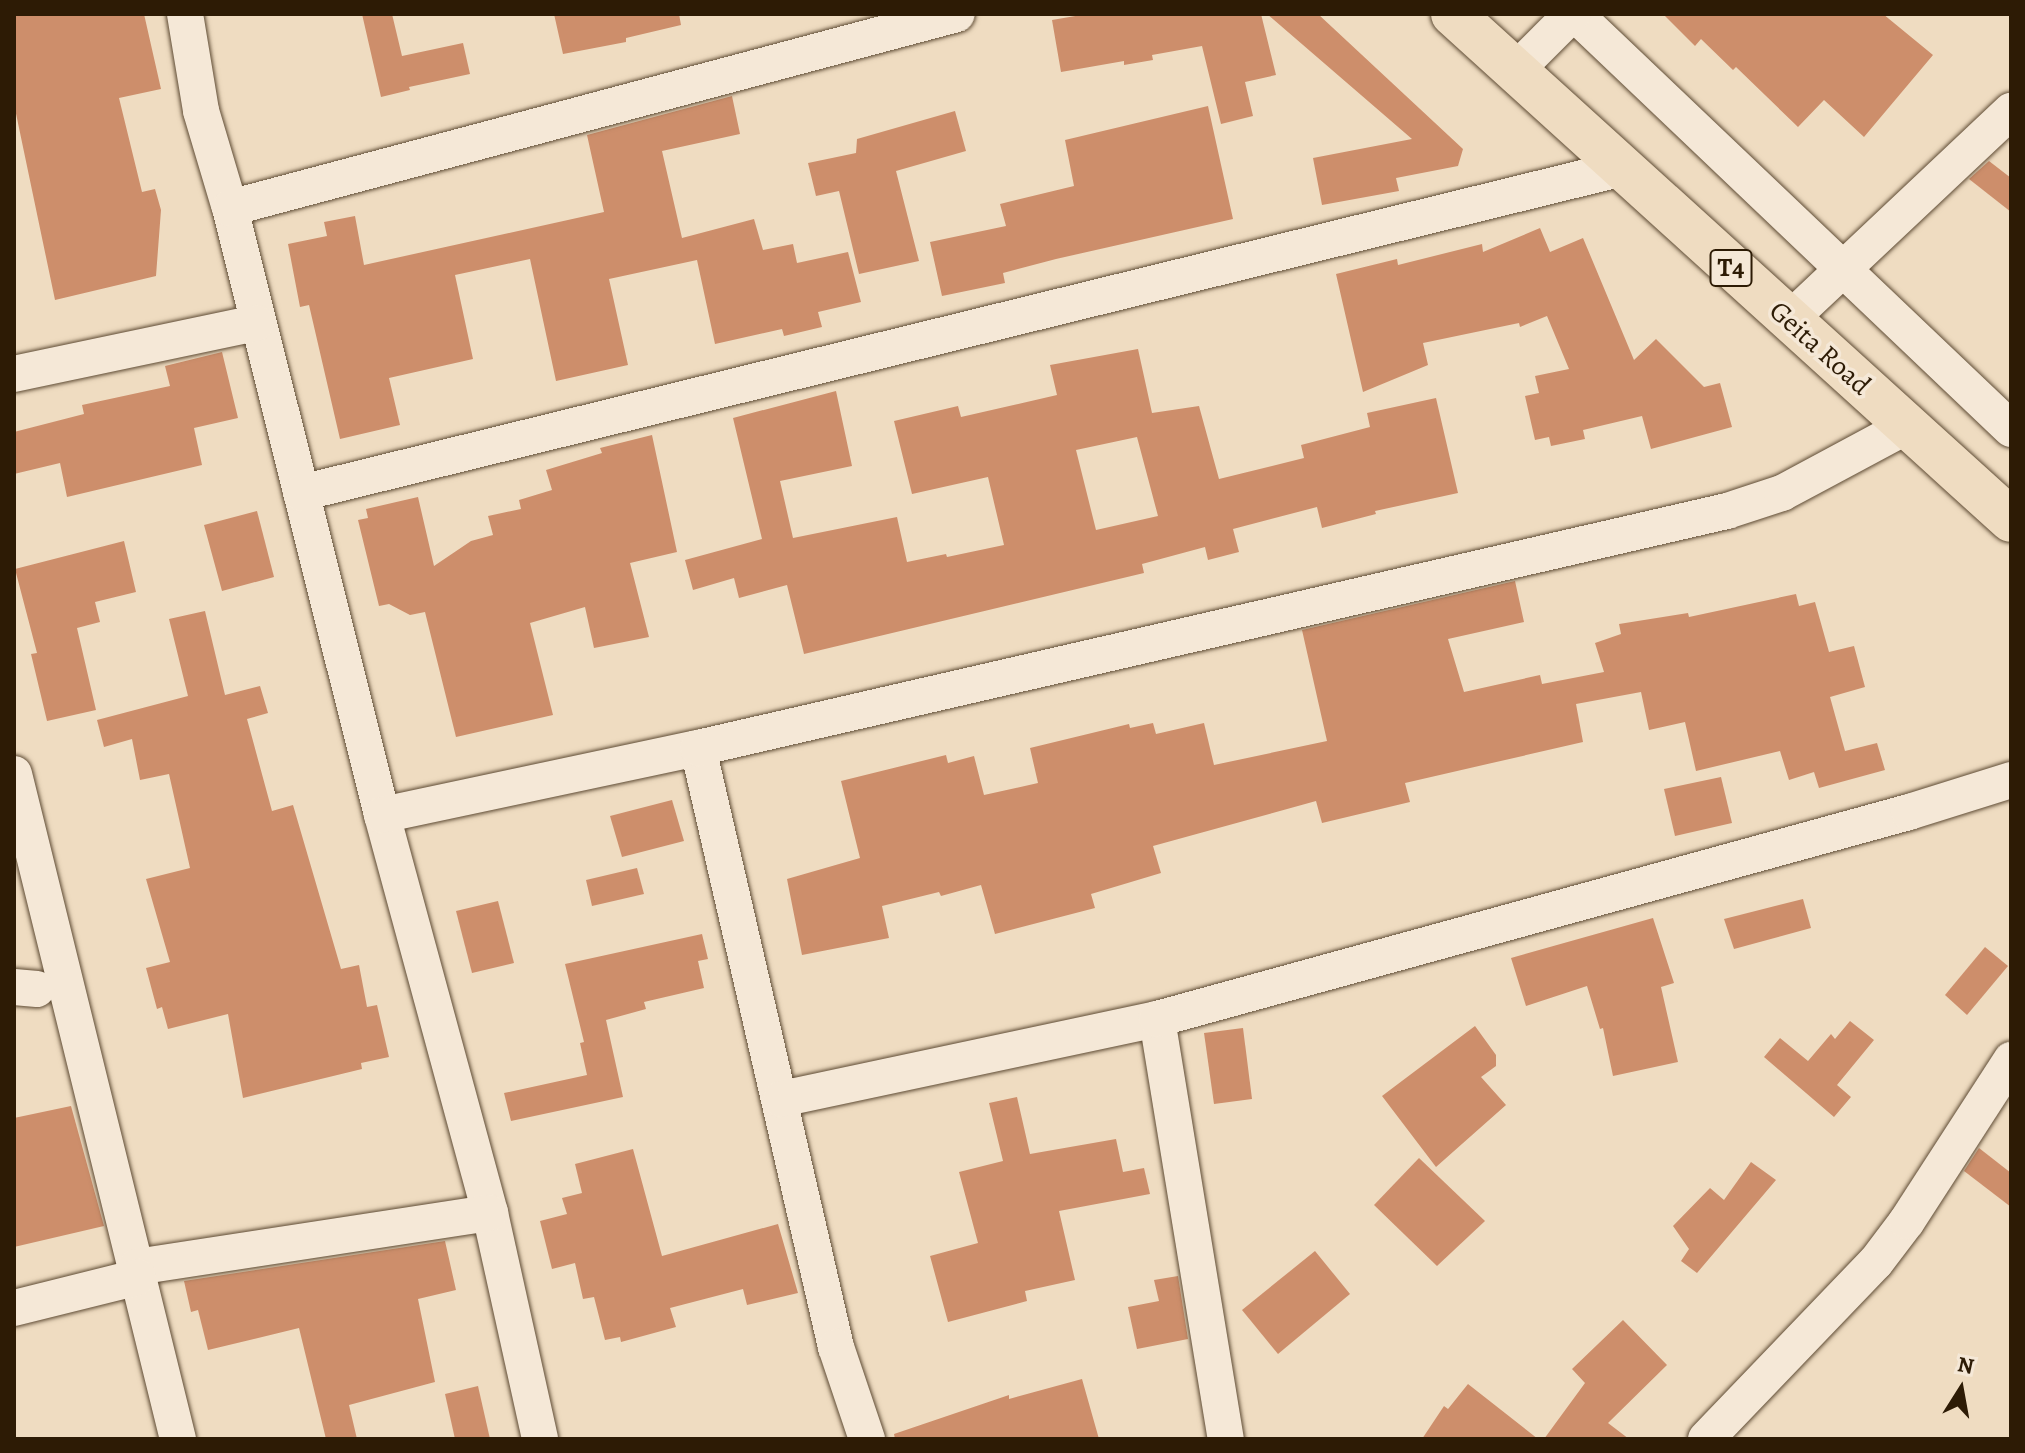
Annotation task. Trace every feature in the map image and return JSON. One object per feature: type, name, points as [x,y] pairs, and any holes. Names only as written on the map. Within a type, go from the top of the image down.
[{"type":"highway","name":"Geita Road","points":[[1453,14],[2011,520]]},
{"type":"street","points":[[185,14],[201,111],[230,208],[256,323],[382,815],[490,1213],[540,1439]]},
{"type":"street","points":[[230,208],[957,14]]},
{"type":"street","points":[[1515,71],[1574,14],[2011,429]]},
{"type":"street","points":[[1789,320],[2011,111]]},
{"type":"street","points":[[301,493],[1623,168]]},
{"type":"street","points":[[14,374],[256,323]]},
{"type":"street","points":[[382,815],[698,748],[1727,511],[1782,493],[1905,427]]},
{"type":"street","points":[[698,748],[836,1347],[867,1439]]},
{"type":"street","points":[[14,774],[178,1439]]},
{"type":"street","points":[[781,1099],[1157,1019],[1901,815],[2011,780]]},
{"type":"street","points":[[1157,1019],[1226,1439]]},
{"type":"street","points":[[1706,1439],[1876,1262],[1907,1221],[2011,1060]]},
{"type":"street","points":[[14,1308],[137,1272],[490,1213]]},
{"type":"building","points":[[14,14],[144,14],[161,89],[119,98],[142,192],[155,189],[161,210],[156,276],[55,300],[14,104]]},
{"type":"building","points":[[362,14],[392,14],[402,56],[463,43],[470,74],[409,87],[410,90],[381,97]]},
{"type":"building","points":[[554,14],[679,14],[681,25],[626,38],[626,42],[563,54]]},
{"type":"building","points":[[1087,14],[1261,14],[1276,75],[1245,82],[1253,116],[1221,124],[1202,46],[1152,55],[1153,60],[1124,65],[1124,61],[1061,72],[1052,20]]},
{"type":"building","points":[[1267,14],[1318,14],[1463,149],[1458,166],[1396,178],[1399,191],[1322,205],[1313,158],[1412,139]]},
{"type":"building","points":[[1663,14],[1883,14],[1933,55],[1864,137],[1824,100],[1798,127],[1736,67],[1733,70],[1701,39],[1695,46]]},
{"type":"building","points":[[732,96],[740,134],[662,151],[682,238],[754,219],[763,250],[793,244],[797,263],[848,252],[861,302],[818,312],[822,327],[784,336],[782,329],[715,344],[697,260],[609,279],[628,365],[556,381],[530,259],[455,275],[473,359],[389,378],[400,425],[340,439],[309,305],[300,307],[288,244],[327,236],[324,222],[355,216],[364,265],[604,212],[587,135]]},
{"type":"building","points":[[1208,106],[1233,219],[1003,273],[1005,283],[942,296],[930,242],[1006,226],[1000,204],[1074,186],[1065,140]]},
{"type":"building","points":[[955,111],[966,151],[896,171],[919,261],[859,274],[839,191],[816,196],[808,163],[856,153],[857,139]]},
{"type":"building","points":[[1989,161],[2011,178],[2011,212],[1969,179]]},
{"type":"building","points":[[1540,228],[1550,252],[1583,238],[1634,360],[1656,339],[1704,387],[1720,383],[1732,427],[1651,449],[1642,416],[1583,430],[1585,439],[1551,446],[1549,437],[1535,440],[1525,396],[1539,393],[1535,376],[1569,369],[1547,316],[1520,327],[1519,323],[1423,343],[1428,365],[1363,392],[1336,274],[1397,259],[1398,265],[1482,244],[1483,252]]},
{"type":"building","points":[[1138,349],[1152,413],[1199,406],[1219,479],[1304,458],[1301,445],[1370,427],[1367,413],[1436,398],[1458,493],[1375,511],[1376,514],[1322,528],[1317,507],[1233,529],[1239,552],[1208,560],[1205,547],[1142,564],[1144,573],[804,654],[787,585],[739,598],[734,578],[693,590],[685,560],[762,539],[733,418],[836,391],[852,466],[780,481],[793,538],[897,517],[907,562],[1004,545],[988,477],[912,494],[894,421],[958,406],[961,417],[1057,395],[1050,365]],"holes":[[[1137,437],[1158,516],[1096,530],[1076,450]]]},
{"type":"building","points":[[222,352],[238,418],[194,428],[202,465],[67,497],[60,463],[14,474],[14,432],[84,414],[82,405],[170,386],[165,366]]},
{"type":"building","points":[[652,435],[677,552],[630,563],[649,637],[594,648],[585,607],[530,623],[553,715],[456,737],[425,612],[410,615],[389,604],[379,606],[358,520],[368,518],[366,509],[418,497],[434,566],[471,541],[493,535],[488,516],[521,509],[519,500],[552,490],[546,470],[602,453],[600,448]]},
{"type":"building","points":[[257,511],[274,577],[222,591],[204,525]]},
{"type":"building","points":[[124,541],[136,592],[95,602],[100,622],[77,628],[96,710],[47,721],[31,654],[37,653],[15,569]]},
{"type":"building","points":[[1515,581],[1524,622],[1448,639],[1464,692],[1540,675],[1542,684],[1604,672],[1595,643],[1621,634],[1619,624],[1688,613],[1689,617],[1796,594],[1799,606],[1815,602],[1829,652],[1854,646],[1865,687],[1830,697],[1845,751],[1877,743],[1885,770],[1819,788],[1814,772],[1789,780],[1780,751],[1696,771],[1685,722],[1649,730],[1641,692],[1576,704],[1583,742],[1405,783],[1410,802],[1322,823],[1316,801],[1153,846],[1161,873],[1091,894],[1095,908],[995,934],[981,885],[941,896],[939,892],[882,906],[889,938],[802,955],[787,879],[860,858],[841,781],[946,755],[948,763],[974,756],[984,795],[1038,783],[1030,748],[1129,724],[1130,728],[1153,723],[1156,734],[1204,723],[1214,765],[1327,741],[1302,630]]},
{"type":"building","points":[[205,611],[225,695],[260,686],[268,713],[247,719],[272,811],[293,805],[341,969],[359,965],[367,1007],[377,1005],[389,1057],[361,1063],[362,1069],[243,1098],[228,1014],[168,1029],[162,1007],[157,1009],[146,968],[170,962],[146,879],[190,868],[169,774],[140,780],[132,739],[104,747],[97,720],[188,696],[169,619]]},
{"type":"building","points":[[1721,777],[1732,823],[1675,836],[1664,789]]},
{"type":"building","points":[[672,800],[684,841],[622,857],[610,816]]},
{"type":"building","points":[[637,868],[644,894],[592,906],[586,880]]},
{"type":"building","points":[[1803,899],[1811,928],[1734,949],[1724,919]]},
{"type":"building","points":[[498,901],[514,963],[472,973],[456,911]]},
{"type":"building","points":[[1653,918],[1674,983],[1661,987],[1678,1062],[1613,1076],[1603,1028],[1600,1029],[1587,986],[1526,1006],[1511,958]]},
{"type":"building","points":[[702,934],[708,959],[698,961],[704,988],[644,1002],[646,1009],[606,1020],[623,1097],[511,1121],[504,1093],[587,1075],[580,1043],[584,1042],[565,964]]},
{"type":"building","points":[[1985,947],[2008,966],[1967,1015],[1945,995]]},
{"type":"building","points":[[1850,1021],[1874,1040],[1837,1085],[1851,1097],[1834,1117],[1764,1057],[1780,1038],[1808,1061],[1831,1034],[1835,1039]]},
{"type":"building","points":[[1475,1026],[1496,1055],[1496,1066],[1481,1077],[1506,1105],[1436,1167],[1382,1096]]},
{"type":"building","points":[[1243,1028],[1252,1099],[1214,1104],[1204,1033]]},
{"type":"building","points":[[1017,1097],[1030,1154],[1116,1139],[1123,1172],[1144,1168],[1150,1194],[1059,1211],[1075,1280],[1025,1291],[1027,1301],[948,1322],[930,1256],[978,1243],[959,1172],[1003,1161],[989,1103]]},
{"type":"building","points":[[71,1106],[104,1226],[14,1247],[14,1118]]},
{"type":"building","points":[[1979,1148],[2011,1173],[2011,1207],[1964,1171]]},
{"type":"building","points":[[633,1149],[662,1256],[778,1224],[798,1293],[747,1305],[743,1289],[670,1308],[676,1327],[621,1342],[620,1337],[605,1340],[594,1297],[583,1299],[575,1263],[552,1269],[540,1221],[567,1214],[562,1198],[582,1193],[575,1164]]},
{"type":"building","points":[[1419,1158],[1485,1221],[1437,1266],[1374,1205]]},
{"type":"building","points":[[1751,1162],[1776,1180],[1697,1273],[1681,1261],[1689,1249],[1673,1226],[1710,1188],[1724,1200]]},
{"type":"building","points":[[445,1241],[456,1290],[418,1299],[435,1382],[349,1405],[357,1439],[326,1439],[299,1328],[208,1350],[198,1310],[191,1312],[184,1281]]},
{"type":"building","points":[[1315,1251],[1350,1294],[1278,1354],[1242,1310]]},
{"type":"building","points":[[1178,1276],[1188,1339],[1137,1349],[1128,1307],[1159,1301],[1154,1280]]},
{"type":"building","points":[[1623,1320],[1667,1365],[1608,1423],[1629,1439],[1544,1439],[1585,1383],[1572,1369]]},
{"type":"building","points":[[1082,1379],[1099,1439],[895,1439],[894,1434],[1009,1395],[1009,1399]]},
{"type":"building","points":[[1468,1384],[1538,1439],[1422,1439],[1444,1406],[1448,1409]]},
{"type":"building","points":[[478,1386],[490,1439],[455,1439],[445,1394]]}]
